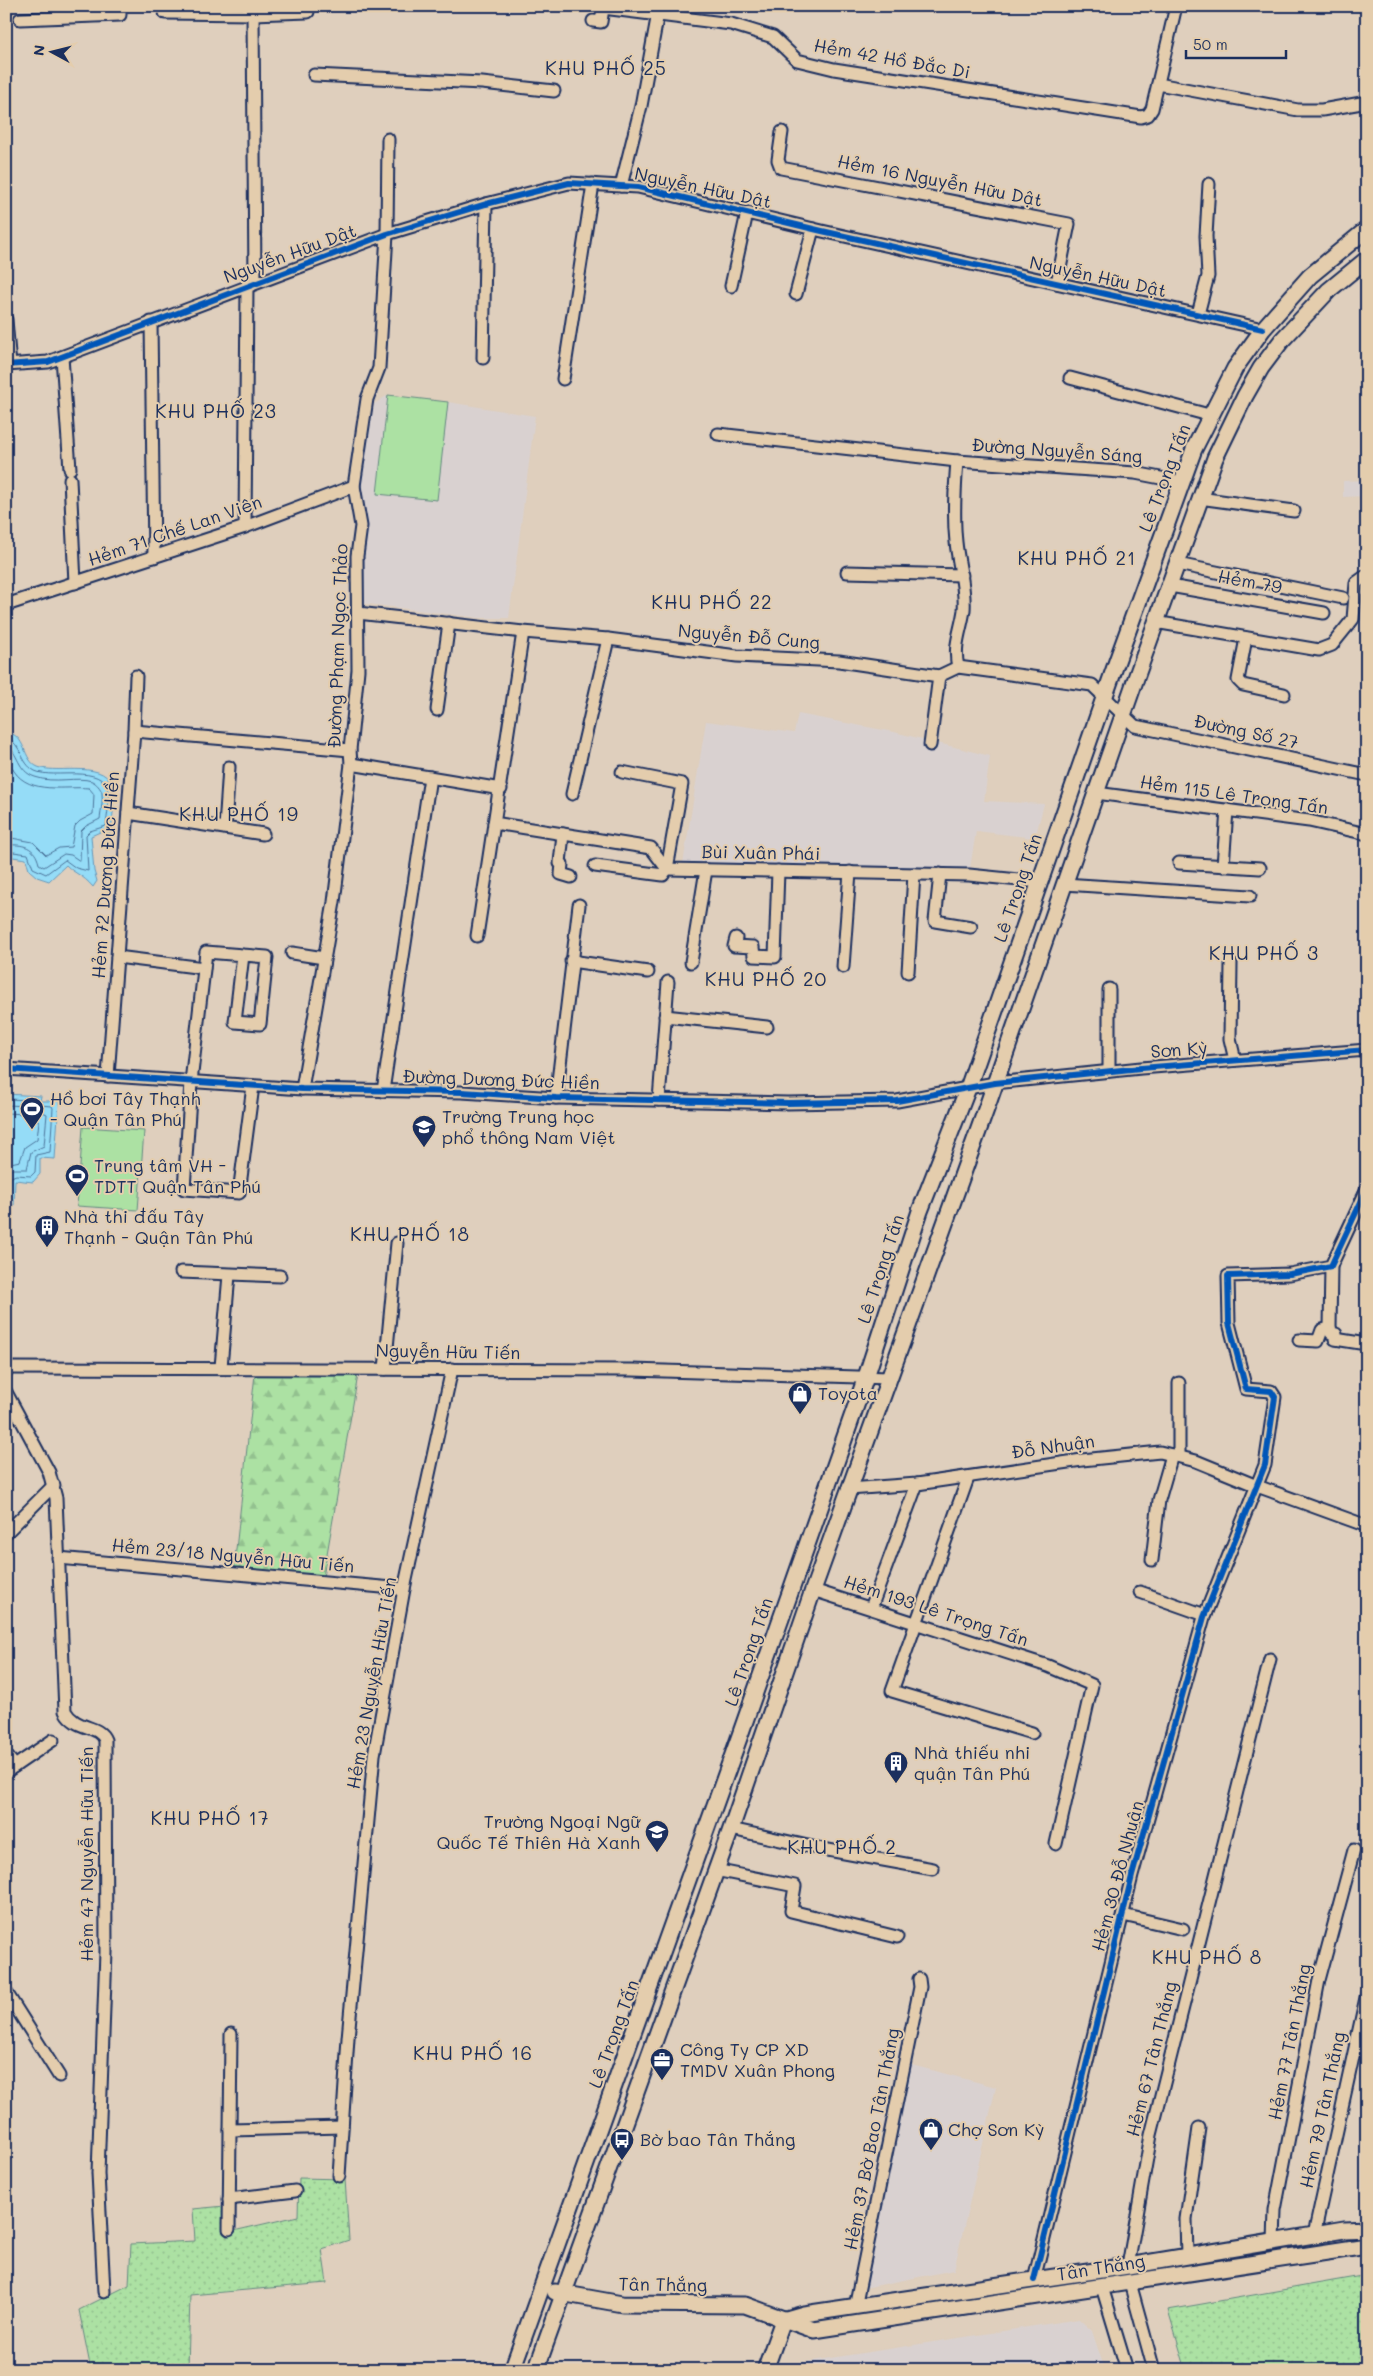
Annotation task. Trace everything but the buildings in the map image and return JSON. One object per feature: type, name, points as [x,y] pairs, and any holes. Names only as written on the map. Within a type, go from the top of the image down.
[{"type":"main road","name":"Lê Trọng Tấn","points":[[512,2370],[733,1757],[866,1377],[920,1211],[968,1088],[1181,482],[1209,416],[1235,368],[1262,328],[1310,276],[1367,229]]},
{"type":"main road","points":[[536,2370],[731,1829],[813,1590],[995,1083],[1155,622],[1170,586],[1199,498],[1230,425],[1262,368],[1305,314],[1367,259]]},
{"type":"main road","name":"Tân Thắng","points":[[783,2320],[804,2314],[1128,2266],[1314,2235],[1367,2229]]},
{"type":"main road","points":[[1314,2235],[1318,2252]]},
{"type":"main road","name":"Tân Thắng","points":[[542,2288],[563,2294],[622,2304],[745,2305],[814,2330],[1367,2246]]},
{"type":"main road","points":[[1128,2266],[1130,2282]]},
{"type":"main road","points":[[1098,2270],[1102,2287]]},
{"type":"main road","points":[[765,2370],[783,2320]]},
{"type":"street","points":[[1176,6],[1158,84],[1298,110],[1322,110],[1367,102]]},
{"type":"street","name":"Hẻm 42 Hồ Đắc Di","points":[[593,21],[601,22],[603,8],[658,13],[732,24],[773,37],[797,60],[834,69],[1141,116],[1148,115],[1152,109],[1158,84]]},
{"type":"street","points":[[20,19],[120,10]]},
{"type":"street","points":[[165,13],[253,14],[308,12]]},
{"type":"street","points":[[621,186],[641,106],[658,13]]},
{"type":"street","points":[[245,527],[251,284],[253,14]]},
{"type":"street","points":[[314,75],[482,83],[554,91]]},
{"type":"street","name":"Hẻm 16 Nguyễn Hữu Dật","points":[[782,132],[778,160],[781,168],[1069,224],[1057,283]]},
{"type":"street","name":"Đường Phạm Ngọc Thảo","points":[[302,1090],[334,902],[351,764],[350,750],[358,670],[357,556],[361,526],[354,486],[367,399],[379,368],[387,234],[388,139]]},
{"type":"street","name":"Nguyễn Hữu Dật","points":[[8,365],[48,362],[387,234],[486,204],[569,183],[638,187],[1262,328]]},
{"type":"street","points":[[562,379],[593,184]]},
{"type":"street","points":[[1198,314],[1208,276],[1206,236],[1209,184]]},
{"type":"street","points":[[483,358],[486,204]]},
{"type":"street","points":[[731,286],[747,213]]},
{"type":"street","points":[[796,294],[813,228]]},
{"type":"street","points":[[6,320],[8,365]]},
{"type":"street","points":[[151,322],[154,557]]},
{"type":"street","points":[[62,357],[75,583]]},
{"type":"street","points":[[1070,378],[1209,416]]},
{"type":"street","points":[[718,434],[957,461]]},
{"type":"street","name":"Đường Nguyễn Sáng","points":[[958,667],[955,656],[958,632],[964,611],[962,575],[956,541],[957,461],[1135,473],[1181,482]]},
{"type":"street","name":"Hẻm 71 Chế Lan Viên","points":[[6,605],[245,527],[354,486]]},
{"type":"street","points":[[1199,498],[1294,511]]},
{"type":"street","points":[[1177,564],[1343,598]]},
{"type":"street","points":[[847,572],[962,575]]},
{"type":"street","points":[[1155,622],[1319,650],[1332,645],[1353,619],[1356,583],[1367,575]]},
{"type":"street","name":"Hẻm 79","points":[[1170,586],[1324,613]]},
{"type":"street","name":"Nguyễn Đỗ Cung","points":[[358,613],[523,632],[608,639],[737,656],[839,661],[939,676]]},
{"type":"street","points":[[437,710],[449,623]]},
{"type":"street","points":[[477,936],[501,789],[523,632]]},
{"type":"street","points":[[1246,638],[1238,680],[1243,685],[1284,694]]},
{"type":"street","points":[[572,794],[608,639]]},
{"type":"street","points":[[930,744],[939,676],[958,667],[1092,685],[1123,715]]},
{"type":"street","name":"Hẻm 72 Dương Đức Hiền","points":[[108,1076],[134,731],[136,676]]},
{"type":"street","name":"Đường Số 27","points":[[1123,715],[1135,726],[1367,775]]},
{"type":"street","points":[[134,731],[350,750]]},
{"type":"street","points":[[351,764],[501,789]]},
{"type":"street","points":[[225,828],[229,767]]},
{"type":"street","points":[[622,772],[682,784],[667,869]]},
{"type":"street","points":[[383,1091],[430,777]]},
{"type":"street","name":"Hẻm 115 Lê Trọng Tấn","points":[[1096,793],[1309,821],[1367,834]]},
{"type":"street","points":[[1222,866],[1227,810]]},
{"type":"street","points":[[128,813],[263,834]]},
{"type":"street","points":[[494,823],[651,848],[667,869]]},
{"type":"street","points":[[563,834],[560,874],[571,877]]},
{"type":"street","points":[[1179,863],[1260,868]]},
{"type":"street","name":"Bùi Xuân Phái","points":[[595,866],[663,875],[667,869],[850,872],[969,875],[1040,882]]},
{"type":"street","points":[[691,962],[706,870]]},
{"type":"street","points":[[736,938],[734,946],[753,947],[754,956],[775,957],[778,871]]},
{"type":"street","points":[[844,967],[850,872]]},
{"type":"street","points":[[908,972],[914,874]]},
{"type":"street","points":[[940,874],[935,921],[971,927]]},
{"type":"street","points":[[1064,884],[1250,896]]},
{"type":"street","points":[[556,1098],[578,905]]},
{"type":"street","points":[[244,955],[235,1022],[260,1024],[267,957],[244,955],[206,952],[191,1082],[184,1189],[239,1193],[253,1086]]},
{"type":"street","points":[[292,953],[324,958]]},
{"type":"street","points":[[117,957],[204,968]]},
{"type":"street","points":[[571,961],[648,972]]},
{"type":"street","points":[[1231,963],[1230,1039],[1235,1060]]},
{"type":"street","points":[[659,1100],[668,982]]},
{"type":"street","points":[[1109,989],[1109,1071]]},
{"type":"street","points":[[665,1016],[767,1027]]},
{"type":"street","name":"Sơn Kỳ","points":[[995,1083],[1109,1071],[1367,1050]]},
{"type":"street","name":"Đường Dương Đức Hiền","points":[[6,1069],[302,1090],[462,1092],[556,1098],[788,1103],[897,1101],[995,1083]]},
{"type":"street","points":[[1360,1343],[1335,1339],[1336,1334],[1331,1333],[1331,1266],[1367,1189]]},
{"type":"street","points":[[385,1369],[397,1243]]},
{"type":"street","name":"Hẻm 30 Đỗ Nhuận","points":[[1034,2280],[1123,1915],[1205,1615],[1265,1465],[1274,1397],[1271,1391],[1246,1389],[1229,1323],[1228,1276],[1290,1274],[1331,1266]]},
{"type":"street","points":[[181,1272],[280,1276]]},
{"type":"street","points":[[221,1367],[228,1275]]},
{"type":"street","points":[[1299,1340],[1318,1341],[1322,1330],[1330,1328]]},
{"type":"street","name":"Nguyễn Hữu Tiến","points":[[6,1368],[221,1367],[642,1370],[889,1378]]},
{"type":"street","name":"Hẻm 23 Nguyễn Hữu Tiến","points":[[339,2176],[374,1755],[404,1589],[452,1369]]},
{"type":"street","points":[[1152,1560],[1159,1500],[1175,1456],[1179,1383]]},
{"type":"street","name":"Hẻm 47 Nguyễn Hữu Tiến","points":[[6,1392],[49,1472],[54,1485],[58,1510],[64,1706],[72,1721],[100,1733],[105,1740],[106,1952],[98,2173],[104,2292]]},
{"type":"street","name":"Đỗ Nhuận","points":[[849,1489],[968,1478],[1082,1460],[1160,1452],[1196,1460],[1257,1486],[1367,1526]]},
{"type":"street","points":[[968,1478],[892,1690],[1032,1733]]},
{"type":"street","points":[[871,1608],[917,1484]]},
{"type":"street","points":[[6,1533],[54,1485]]},
{"type":"street","name":"Hẻm 23/18 Nguyễn Hữu Tiến","points":[[58,1558],[193,1568],[404,1589]]},
{"type":"street","name":"Hẻm 193 Lê Trọng Tấn","points":[[813,1590],[1048,1666],[1092,1685],[1056,1844]]},
{"type":"street","points":[[1140,1592],[1205,1615]]},
{"type":"street","name":"Hẻm 67 Tân Thắng","points":[[1128,2266],[1151,2135],[1270,1659]]},
{"type":"street","points":[[6,1756],[11,1769],[53,1740]]},
{"type":"street","points":[[731,1829],[817,1848],[933,1869]]},
{"type":"street","name":"Hẻm 77 Tân Thắng","points":[[1274,2242],[1275,2210],[1318,1980],[1354,1850]]},
{"type":"street","points":[[715,1870],[795,1886],[791,1910],[898,1937]]},
{"type":"street","points":[[1123,1915],[1183,1929]]},
{"type":"street","name":"Hẻm 37 Bờ Bao Tân Thắng","points":[[855,2307],[909,2044],[919,1979]]},
{"type":"street","points":[[6,1992],[59,2076]]},
{"type":"street","name":"Hẻm 79 Tân Thắng","points":[[1314,2235],[1363,2024],[1367,1993]]},
{"type":"street","points":[[229,2229],[231,2034]]},
{"type":"street","points":[[230,2130],[342,2127]]},
{"type":"street","points":[[1187,2256],[1186,2219],[1199,2128]]},
{"type":"street","points":[[229,2198],[294,2191]]},
{"type":"street","points":[[1130,2282],[1154,2370]]},
{"type":"street","points":[[1102,2287],[1127,2370]]},
{"type":"shaded area","points":[[388,395],[448,402],[535,416],[509,618],[480,618],[360,603],[367,522],[361,480],[374,404]]},
{"type":"shaded area","points":[[1367,480],[1367,496],[1343,497],[1343,481]]},
{"type":"shaded area","points":[[798,714],[894,732],[990,756],[984,801],[1044,804],[1035,838],[976,831],[969,875],[683,864],[706,721],[794,733]]},
{"type":"shaded area","points":[[904,2063],[996,2087],[954,2270],[854,2290]]},
{"type":"shaded area","points":[[1079,2319],[1092,2331],[1105,2370],[797,2370],[799,2363]]},
{"type":"green space","points":[[388,395],[448,402],[437,500],[377,494]]},
{"type":"green space","points":[[83,1127],[144,1131],[138,1210],[77,1206]]},
{"type":"green space","points":[[255,1374],[358,1375],[323,1577],[234,1568]]},
{"type":"green space","points":[[299,2178],[345,2179],[349,2240],[322,2249],[327,2283],[190,2295],[188,2370],[91,2370],[79,2310],[129,2285],[131,2244],[195,2241],[193,2209],[225,2206],[225,2233],[298,2216]]},
{"type":"green space","points":[[1367,2275],[1367,2370],[1186,2370],[1168,2310]]},
{"type":"water","points":[[6,732],[18,738],[29,759],[38,767],[93,771],[103,774],[109,780],[114,795],[111,833],[100,832],[91,836],[94,871],[97,881],[93,887],[86,879],[66,865],[49,881],[37,877],[29,870],[26,859],[6,856]]},
{"type":"water","name":"Hồ bơi Tây Thạnh - Quận Tân Phú","points":[[6,1094],[41,1096],[40,1101],[59,1101],[55,1159],[40,1158],[40,1174],[33,1182],[15,1180],[14,1205],[6,1204]]},
{"type":"cycle path","points":[[6,365],[48,362],[387,234],[486,204],[569,183],[638,187],[822,231],[1263,329]]},
{"type":"cycle path","points":[[6,1069],[302,1089],[462,1092],[556,1098],[788,1103],[897,1101],[995,1083],[1141,1068],[1367,1050]]},
{"type":"cycle path","points":[[1034,2280],[1132,1876],[1204,1617],[1265,1465],[1275,1397],[1271,1391],[1246,1389],[1229,1323],[1228,1276],[1290,1274],[1331,1266],[1367,1189]]},
{"type":"place","name":"Hồ bơi Tây Thạnh - Quận Tân Phú","points":[[32,1130]]},
{"type":"place","name":"Trường Trung học phổ thông Nam Việt","points":[[424,1148]]},
{"type":"place","name":"Trung tâm VH - TDTT Quận Tân Phú","points":[[77,1197]]},
{"type":"place","name":"Nhà thi đấu Tây Thạnh - Quận Tân Phú","points":[[47,1248]]},
{"type":"place","name":"Toyota","points":[[800,1415]]},
{"type":"place","name":"Nhà thiếu nhi quận Tân Phú","points":[[896,1784]]},
{"type":"place","name":"Trường Ngoại Ngữ Quốc Tế Thiên Hà Xanh","points":[[657,1853]]},
{"type":"place","name":"Công Ty CP XD TMDV Xuân Phong","points":[[662,2081]]},
{"type":"place","name":"Chợ Sơn Kỳ","points":[[931,2151]]},
{"type":"place","name":"Bờ bao Tân Thắng","points":[[622,2161]]},
{"type":"district","name":"KHU PHỐ 25","points":[[606,68]]},
{"type":"district","name":"KHU PHỐ 23","points":[[216,411]]},
{"type":"district","name":"KHU PHỐ 21","points":[[1077,558]]},
{"type":"district","name":"KHU PHỐ 22","points":[[712,602]]},
{"type":"district","name":"KHU PHỐ 19","points":[[239,814]]},
{"type":"district","name":"KHU PHỐ 3","points":[[1264,953]]},
{"type":"district","name":"KHU PHỐ 20","points":[[766,979]]},
{"type":"district","name":"KHU PHỐ 18","points":[[410,1234]]},
{"type":"district","name":"KHU PHỐ 17","points":[[210,1818]]},
{"type":"district","name":"KHU PHỐ 2","points":[[842,1847]]},
{"type":"district","name":"KHU PHỐ 8","points":[[1207,1957]]},
{"type":"district","name":"KHU PHỐ 16","points":[[473,2053]]}]
